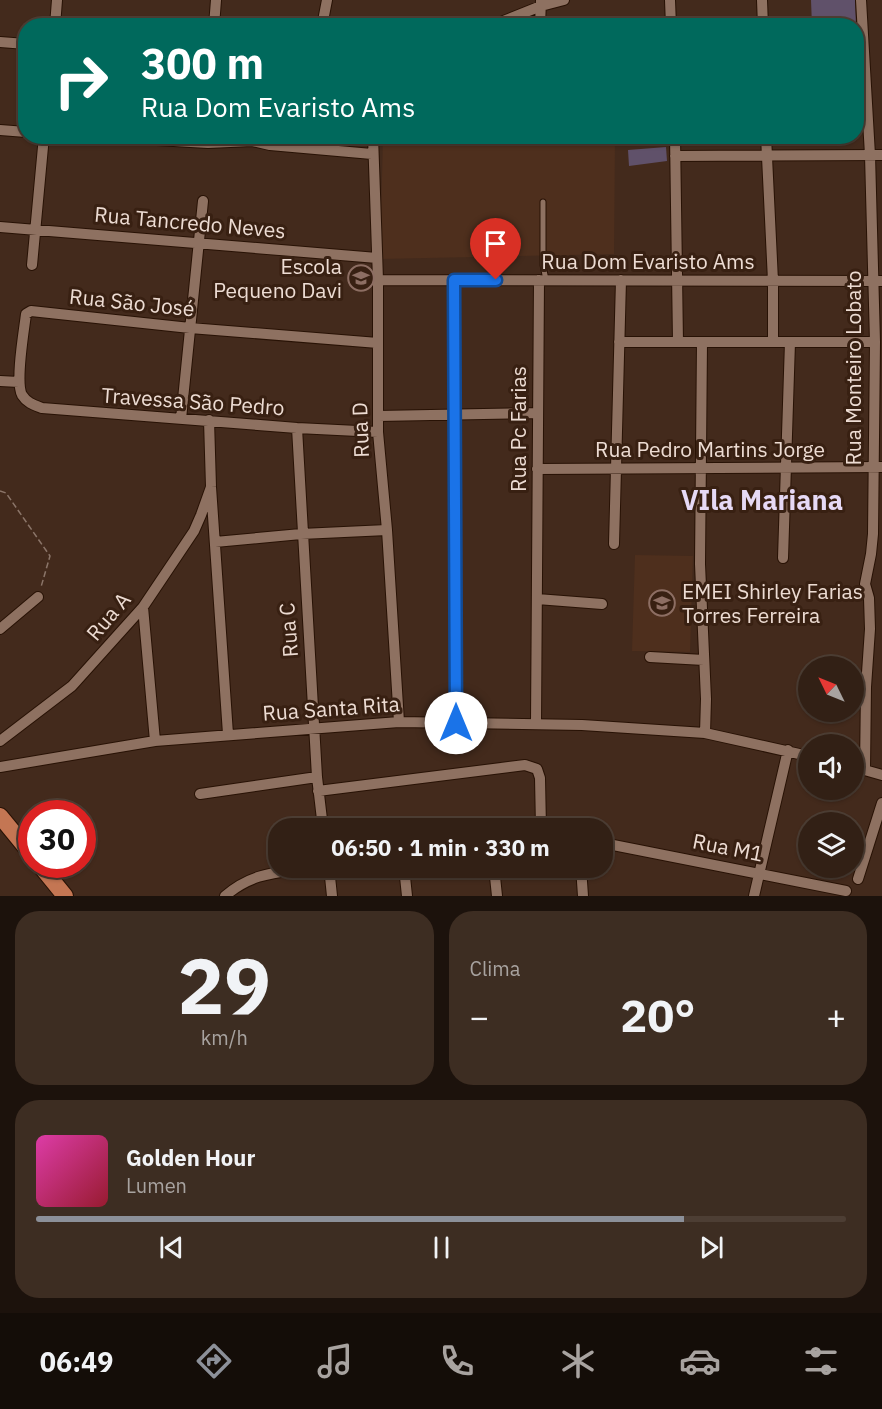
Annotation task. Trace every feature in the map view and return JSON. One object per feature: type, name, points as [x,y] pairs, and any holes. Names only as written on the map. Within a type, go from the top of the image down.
[{"type":"main road","points":[[1,818],[18,838]]},
{"type":"main road","points":[[50,878],[65,896]]},
{"type":"street","points":[[56,18],[57,0]]},
{"type":"street","points":[[215,18],[216,0]]},
{"type":"street","points":[[324,18],[327,0]]},
{"type":"street","points":[[508,18],[541,3],[564,0]]},
{"type":"street","points":[[670,0],[671,18]]},
{"type":"street","points":[[762,0],[763,18]]},
{"type":"street","name":"Rua Monteiro Lobato","points":[[861,0],[862,18]]},
{"type":"street","points":[[540,18],[541,3]]},
{"type":"street","points":[[0,42],[18,43]]},
{"type":"street","name":"Rua Monteiro Lobato","points":[[864,52],[878,281],[875,342],[878,467],[871,554],[865,584],[869,598],[870,628],[866,687],[865,770]]},
{"type":"street","points":[[0,130],[18,131]]},
{"type":"street","points":[[32,265],[43,144]]},
{"type":"street","points":[[266,144],[372,153]]},
{"type":"street","name":"Rua D","points":[[373,144],[378,280],[378,432],[387,530],[399,722]]},
{"type":"street","points":[[675,144],[678,342]]},
{"type":"street","points":[[766,144],[773,281],[773,342]]},
{"type":"street","points":[[675,156],[882,155]]},
{"type":"street","points":[[181,419],[203,201]]},
{"type":"street","name":"Rua Tancredo Neves","points":[[0,227],[377,258]]},
{"type":"street","name":"Rua Dom Evaristo Ams","points":[[378,280],[878,281]]},
{"type":"street","points":[[454,280],[456,723]]},
{"type":"street","name":"Rua Pc Farias","points":[[536,724],[537,469],[542,280]]},
{"type":"street","points":[[614,544],[621,280]]},
{"type":"street","name":"Rua São José","points":[[19,382],[26,314],[31,311],[190,328],[378,343]]},
{"type":"street","points":[[619,342],[875,342]]},
{"type":"street","points":[[702,342],[700,564],[705,733]]},
{"type":"street","points":[[783,558],[790,342]]},
{"type":"street","points":[[0,381],[19,382]]},
{"type":"street","name":"Travessa São Pedro","points":[[19,382],[26,401],[42,408],[378,432]]},
{"type":"street","points":[[378,416],[538,413]]},
{"type":"street","name":"Rua A","points":[[209,420],[211,487],[228,734]]},
{"type":"street","name":"Rua C","points":[[297,428],[317,777],[322,818]]},
{"type":"street","name":"Rua Pedro Martins Jorge","points":[[537,469],[878,467]]},
{"type":"street","name":"Rua A","points":[[0,741],[72,686],[143,607],[194,531],[211,487]]},
{"type":"street","points":[[215,542],[302,534],[387,530]]},
{"type":"street","points":[[0,629],[38,597]]},
{"type":"street","points":[[537,599],[602,604]]},
{"type":"street","points":[[143,607],[155,741]]},
{"type":"street","points":[[650,657],[704,660]]},
{"type":"street","name":"Rua Santa Rita","points":[[0,767],[155,741],[399,722],[582,725],[705,733],[798,753]]},
{"type":"street","points":[[754,896],[788,750]]},
{"type":"street","points":[[318,791],[525,765],[532,766],[539,773],[541,818]]},
{"type":"street","points":[[865,770],[882,775]]},
{"type":"street","points":[[201,794],[317,777]]},
{"type":"street","points":[[858,879],[882,803]]},
{"type":"street","name":"Rua M1","points":[[613,845],[846,891]]},
{"type":"street","points":[[225,896],[237,885],[254,877],[268,875]]},
{"type":"street","points":[[330,878],[332,896]]},
{"type":"street","points":[[405,878],[407,896]]},
{"type":"street","points":[[495,878],[497,896]]},
{"type":"street","points":[[582,878],[583,896]]},
{"type":"lane","points":[[542,280],[543,202]]},
{"type":"path","points":[[0,491],[6,493],[50,556],[38,597]]},
{"type":"shaded area","points":[[383,144],[615,144],[614,254],[380,259]]},
{"type":"shaded area","name":"EMEI Shirley Farias Torres Ferreira","points":[[635,555],[693,556],[690,652],[632,651]]},
{"type":"building","points":[[811,0],[855,0],[856,18],[812,18]]},
{"type":"building","points":[[666,147],[667,161],[629,166],[628,150]]},
{"type":"place","name":"Escola Pequeno Davi","points":[[361,278]]},
{"type":"place","name":"EMEI Shirley Farias Torres Ferreira","points":[[662,603]]},
{"type":"district","name":"VIla Mariana","points":[[762,499]]},
{"type":"route","points":[[456,723],[454,280],[496,280]]}]
